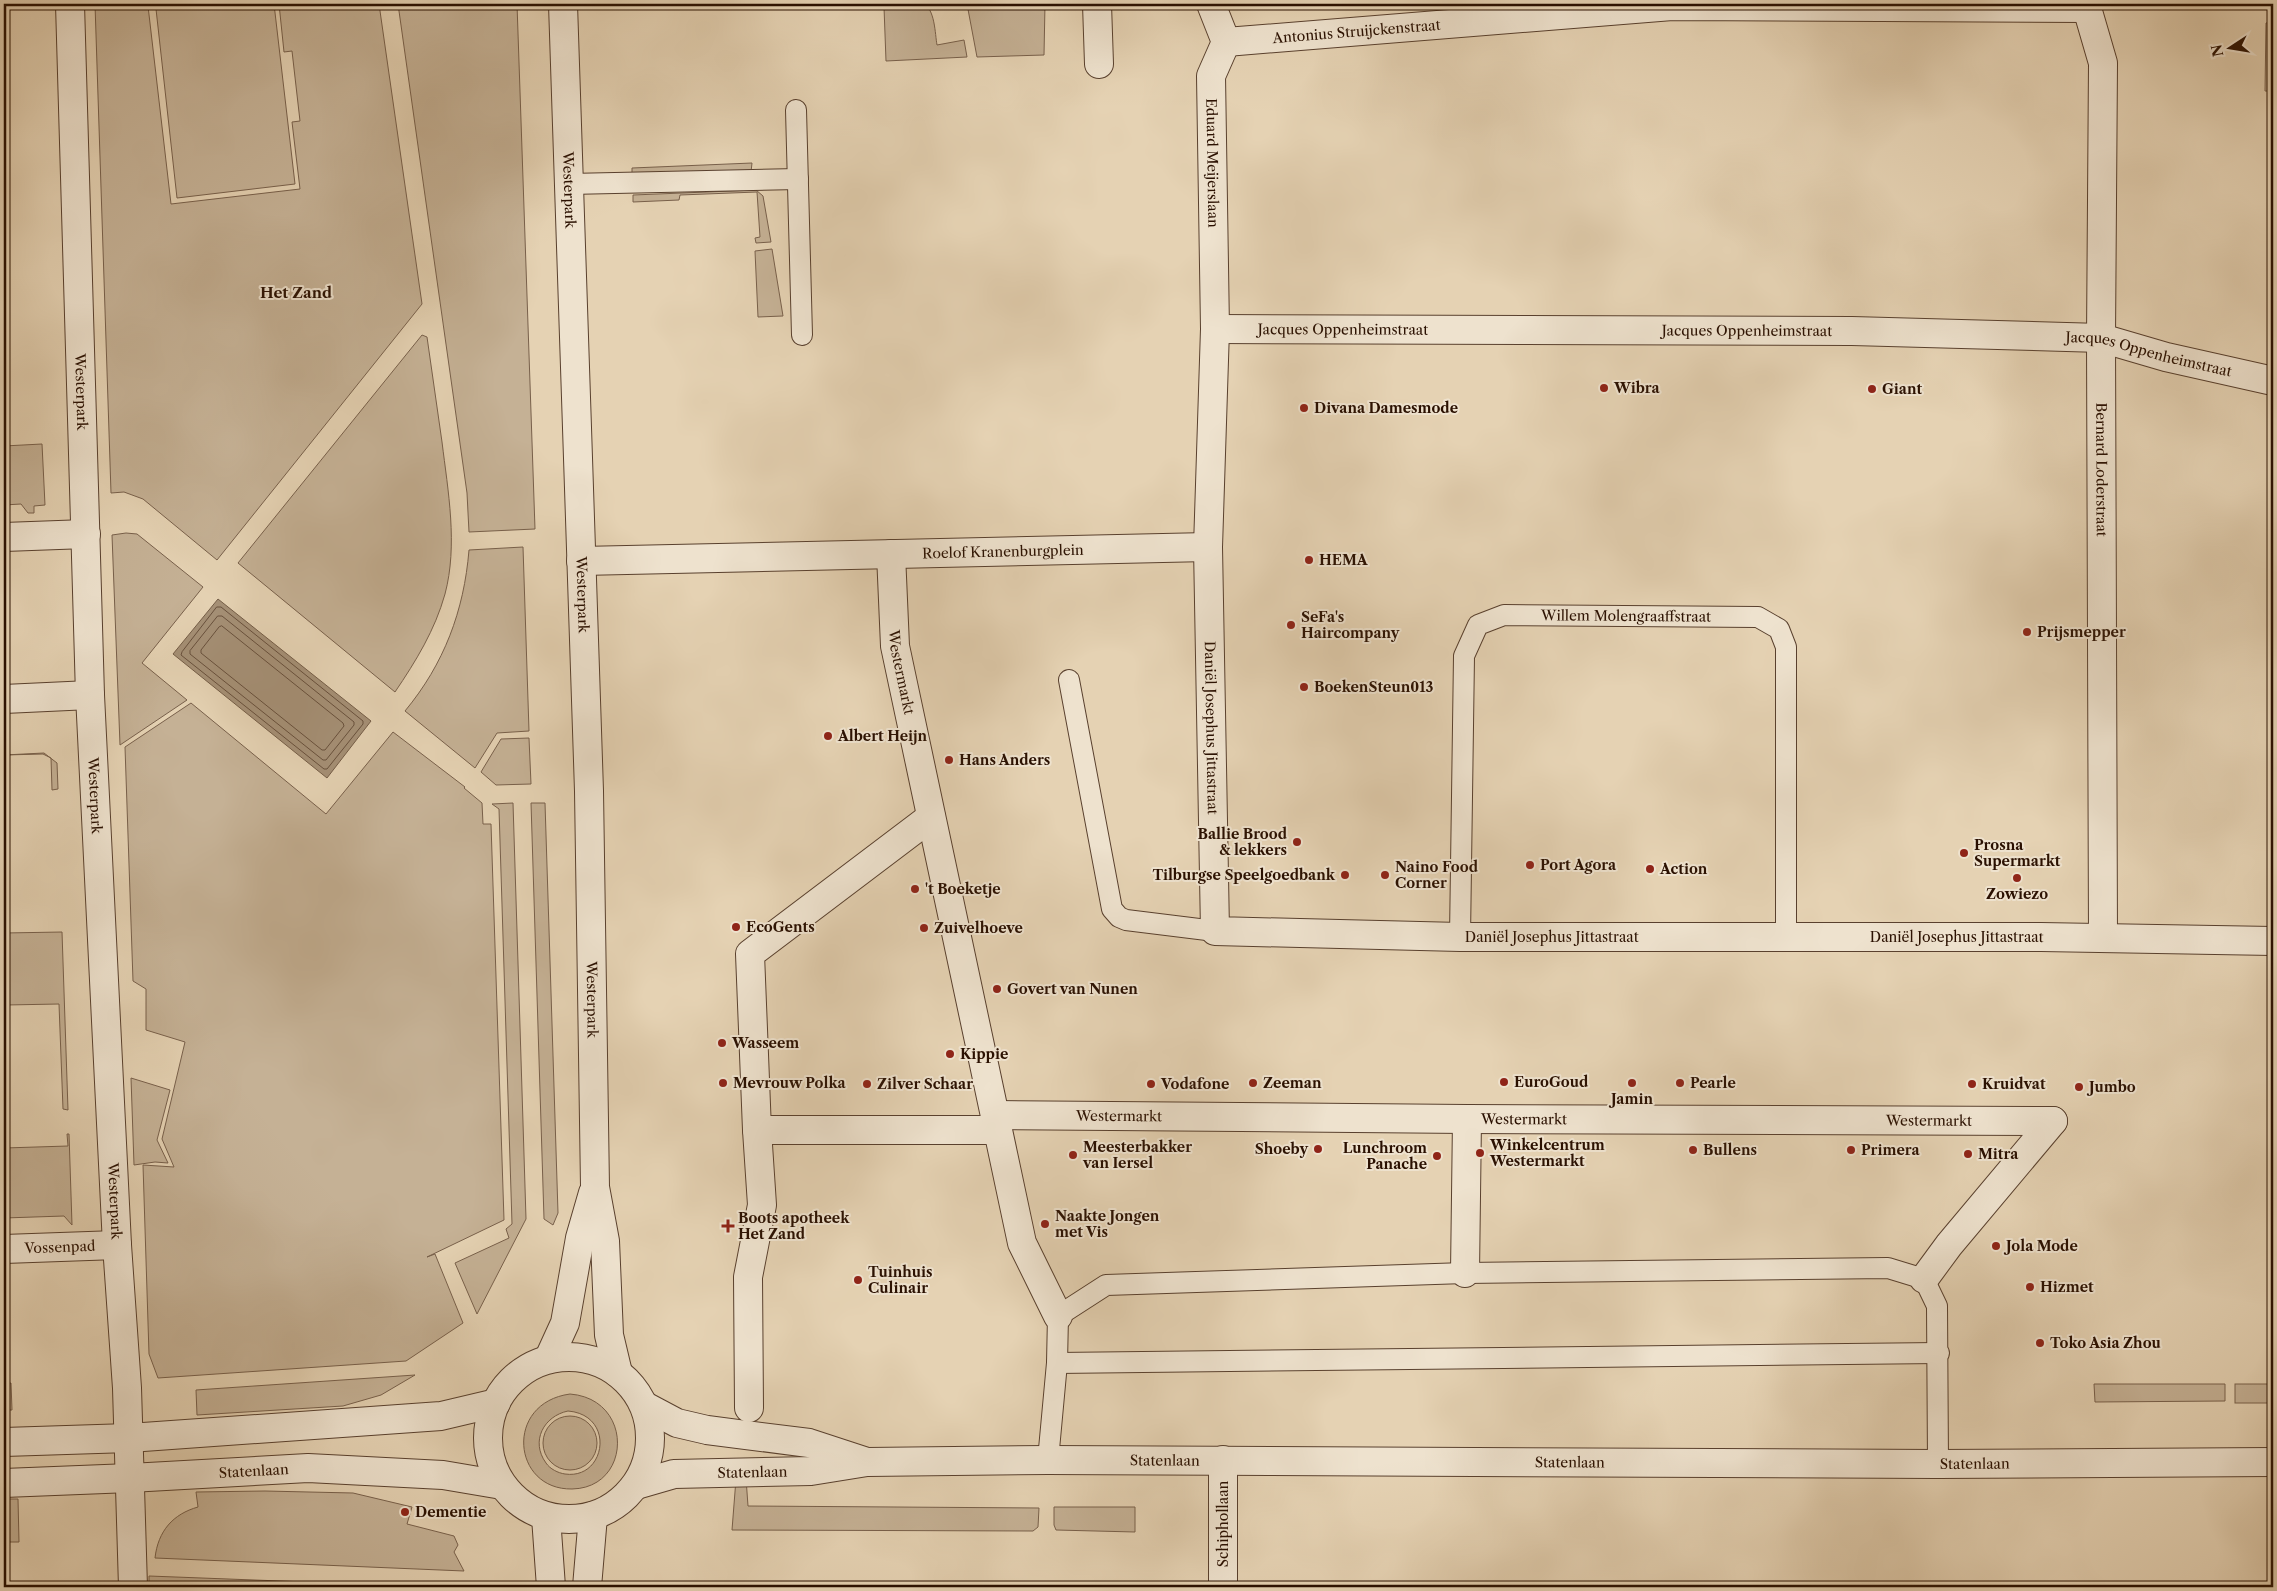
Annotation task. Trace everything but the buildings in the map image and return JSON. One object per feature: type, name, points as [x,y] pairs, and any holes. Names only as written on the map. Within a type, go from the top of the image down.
[{"type":"street","name":"Westerpark","points":[[70,4],[90,695],[130,1478],[133,1587]]},
{"type":"street","name":"Westerpark","points":[[563,4],[589,791],[595,1187],[605,1241],[609,1335],[618,1373]]},
{"type":"street","points":[[1097,4],[1099,64]]},
{"type":"street","points":[[1211,4],[1226,42]]},
{"type":"street","name":"Antonius Struijckenstraat","points":[[1226,42],[1672,6],[2088,6]]},
{"type":"street","name":"Bernard Loderstraat","points":[[2088,6],[2103,62],[2101,338],[2103,937]]},
{"type":"street","name":"Eduard Meijerslaan","points":[[1215,329],[1211,76],[1226,42]]},
{"type":"street","points":[[1208,547],[1215,329]]},
{"type":"street","name":"Jacques Oppenheimstraat","points":[[1215,329],[1852,331],[2101,338],[2166,357],[2273,381]]},
{"type":"street","points":[[4,537],[86,534]]},
{"type":"street","name":"Roelof Kranenburgplein","points":[[581,561],[1208,547]]},
{"type":"street","name":"Daniël Josephus Jittastraat","points":[[1208,547],[1215,932],[1460,937],[2103,937],[2273,942]]},
{"type":"street","name":"Westermarkt","points":[[891,554],[895,646],[1022,1243],[1058,1316]]},
{"type":"street","points":[[4,699],[90,695]]},
{"type":"street","points":[[749,1408],[748,1277],[762,1205],[750,954],[931,816]]},
{"type":"street","points":[[1465,1273],[1467,1120]]},
{"type":"street","name":"Westermarkt","points":[[757,1130],[997,1122],[1467,1120],[2053,1121],[1924,1278]]},
{"type":"street","name":"Westerpark","points":[[549,1358],[565,1323],[580,1238],[595,1187]]},
{"type":"street","name":"Vossenpad","points":[[4,1248],[117,1244]]},
{"type":"street","points":[[573,1356],[597,1361],[618,1373],[634,1388],[644,1406],[651,1433],[648,1460],[636,1485],[617,1504],[593,1516],[570,1520],[546,1517],[522,1505],[502,1486],[490,1459],[487,1430],[496,1403],[508,1383],[527,1368],[549,1358],[573,1356]]},
{"type":"street","points":[[4,1442],[128,1438],[441,1416],[496,1403]]},
{"type":"street","name":"Statenlaan","points":[[644,1406],[676,1423],[707,1430],[809,1443],[867,1462]]},
{"type":"street","name":"Statenlaan","points":[[636,1485],[674,1474],[810,1471],[867,1462],[1223,1460],[1938,1464],[2273,1462]]},
{"type":"street","name":"Schiphollaan","points":[[1223,1460],[1223,1587]]},
{"type":"street","name":"Statenlaan","points":[[4,1483],[308,1468],[443,1474],[502,1486]]},
{"type":"street","points":[[587,1587],[593,1516]]},
{"type":"street","points":[[546,1517],[551,1587]]},
{"type":"lane","points":[[796,110],[802,335]]},
{"type":"lane","points":[[569,184],[798,179]]},
{"type":"lane","name":"Willem Molengraaffstraat","points":[[1460,937],[1464,656],[1478,625],[1504,615],[1758,617],[1778,629],[1786,648],[1786,936]]},
{"type":"lane","points":[[1069,680],[1112,909],[1119,917],[1126,920],[1215,932]]},
{"type":"lane","points":[[1058,1316],[1106,1285],[1465,1273],[1888,1268],[1924,1278],[1937,1306],[1938,1464]]},
{"type":"lane","name":"Westermarkt","points":[[1048,1460],[1057,1363],[1058,1316]]},
{"type":"lane","points":[[1057,1363],[1938,1353]]},
{"type":"shaded area","points":[[919,3],[927,6],[934,22],[937,45],[964,40],[967,57],[886,61],[884,7]]},
{"type":"shaded area","points":[[95,4],[166,4],[148,6],[171,204],[300,189],[292,122],[300,121],[292,51],[284,52],[279,4],[379,4],[422,304],[217,560],[143,499],[124,492],[111,493]]},
{"type":"shaded area","points":[[207,4],[274,4],[295,184],[177,198],[156,9]]},
{"type":"shaded area","points":[[398,4],[517,4],[535,529],[469,532],[467,493]]},
{"type":"shaded area","points":[[967,4],[1045,4],[1044,55],[977,57]]},
{"type":"shaded area","points":[[2273,22],[2273,91],[2265,91],[2266,23]]},
{"type":"shaded area","points":[[752,163],[751,172],[632,174],[632,168]]},
{"type":"shaded area","points":[[756,190],[763,196],[771,242],[756,243],[755,238],[760,237],[757,192],[680,195],[679,200],[633,202],[633,195]]},
{"type":"shaded area","points":[[772,249],[783,316],[758,317],[755,251]]},
{"type":"shaded area","points":[[422,335],[427,337],[442,442],[451,518],[451,556],[445,594],[436,620],[417,657],[395,692],[238,563]]},
{"type":"shaded area","points":[[42,444],[45,505],[34,506],[34,513],[28,513],[21,504],[4,505],[4,446]]},
{"type":"shaded area","points":[[137,534],[203,587],[142,663],[187,700],[120,745],[112,535]]},
{"type":"shaded area","points":[[523,547],[529,731],[497,733],[475,768],[405,711],[431,675],[450,636],[462,594],[469,550]]},
{"type":"shaded area","points":[[191,703],[326,814],[393,732],[465,787],[482,803],[483,824],[491,824],[504,1220],[427,1257],[435,1254],[463,1323],[406,1361],[158,1378],[149,1354],[143,1165],[174,1167],[162,1139],[185,1042],[146,1030],[146,989],[133,981],[125,747]]},
{"type":"shaded area","points":[[529,738],[531,784],[496,785],[481,772],[501,739]]},
{"type":"shaded area","points":[[44,753],[50,757],[43,754],[4,755]]},
{"type":"shaded area","points":[[51,758],[57,763],[58,789],[52,790]]},
{"type":"shaded area","points":[[513,803],[526,1219],[477,1314],[455,1263],[509,1238],[506,1229],[512,1224],[499,809],[492,804]]},
{"type":"shaded area","points":[[531,803],[545,803],[558,1213],[553,1225],[544,1219]]},
{"type":"shaded area","points":[[62,932],[68,1110],[63,1109],[59,1004],[6,1005],[4,933]]},
{"type":"shaded area","points":[[131,1078],[170,1090],[157,1140],[168,1163],[155,1162],[134,1165]]},
{"type":"shaded area","points":[[67,1134],[69,1134],[72,1225],[64,1216],[4,1218],[4,1148],[68,1146]]},
{"type":"shaded area","points":[[415,1375],[381,1395],[343,1406],[197,1415],[196,1390]]},
{"type":"shaded area","points":[[11,1383],[12,1410],[4,1410],[4,1384]]},
{"type":"shaded area","points":[[2094,1384],[2225,1384],[2225,1401],[2095,1402]]},
{"type":"shaded area","points":[[2235,1384],[2273,1384],[2273,1403],[2235,1403]]},
{"type":"shaded area","points":[[570,1394],[591,1399],[606,1411],[615,1426],[618,1443],[615,1460],[606,1474],[592,1485],[572,1489],[552,1486],[537,1476],[528,1462],[524,1445],[526,1428],[534,1413],[549,1401]],"holes":[[[568,1411],[583,1415],[594,1423],[599,1434],[600,1446],[597,1458],[590,1467],[579,1473],[565,1474],[557,1472],[548,1465],[541,1455],[539,1446],[542,1431],[552,1418],[560,1414]]]},
{"type":"shaded area","points":[[570,1416],[580,1418],[589,1424],[595,1433],[597,1443],[595,1453],[589,1462],[580,1468],[570,1470],[560,1468],[551,1462],[545,1453],[543,1443],[545,1433],[551,1424],[560,1418]]},
{"type":"shaded area","points":[[746,1478],[748,1506],[1039,1508],[1038,1527],[1033,1531],[732,1530],[736,1479]]},
{"type":"shaded area","points":[[196,1492],[353,1493],[412,1507],[407,1524],[454,1536],[458,1545],[454,1552],[464,1571],[155,1558],[159,1540],[168,1525],[181,1514],[198,1507]]},
{"type":"shaded area","points":[[4,1499],[18,1499],[19,1542],[9,1542],[9,1539],[4,1539]]},
{"type":"shaded area","points":[[1054,1507],[1135,1507],[1135,1532],[1056,1530],[1054,1525]]},
{"type":"shaded area","points":[[149,1576],[438,1587],[149,1587]]},
{"type":"water","points":[[218,599],[371,721],[327,778],[173,654]]},
{"type":"place","name":"Wibra","points":[[1604,388]]},
{"type":"place","name":"Giant","points":[[1872,389]]},
{"type":"place","name":"Divana Damesmode","points":[[1304,408]]},
{"type":"place","name":"HEMA","points":[[1309,560]]},
{"type":"place","name":"SeFa's Haircompany","points":[[1291,625]]},
{"type":"place","name":"Prijsmepper","points":[[2027,632]]},
{"type":"place","name":"BoekenSteun013","points":[[1304,687]]},
{"type":"place","name":"Albert Heijn","points":[[828,736]]},
{"type":"place","name":"Hans Anders","points":[[949,760]]},
{"type":"place","name":"Ballie Brood & lekkers","points":[[1297,842]]},
{"type":"place","name":"Prosna Supermarkt","points":[[1964,853]]},
{"type":"place","name":"Port Agora","points":[[1530,865]]},
{"type":"place","name":"Action","points":[[1650,869]]},
{"type":"place","name":"Tilburgse Speelgoedbank","points":[[1345,875]]},
{"type":"place","name":"Naino Food Corner","points":[[1385,875]]},
{"type":"place","name":"Zowiezo","points":[[2017,878]]},
{"type":"place","name":"'t Boeketje","points":[[915,889]]},
{"type":"place","name":"EcoGents","points":[[736,927]]},
{"type":"place","name":"Zuivelhoeve","points":[[924,928]]},
{"type":"place","name":"Govert van Nunen","points":[[997,989]]},
{"type":"place","name":"Wasseem","points":[[722,1043]]},
{"type":"place","name":"Kippie","points":[[950,1054]]},
{"type":"place","name":"EuroGoud","points":[[1504,1082]]},
{"type":"place","name":"Mevrouw Polka","points":[[723,1083]]},
{"type":"place","name":"Zeeman","points":[[1253,1083]]},
{"type":"place","name":"Jamin","points":[[1632,1083]]},
{"type":"place","name":"Pearle","points":[[1680,1083]]},
{"type":"place","name":"Zilver Schaar","points":[[867,1084]]},
{"type":"place","name":"Vodafone","points":[[1151,1084]]},
{"type":"place","name":"Kruidvat","points":[[1972,1084]]},
{"type":"place","name":"Jumbo","points":[[2079,1087]]},
{"type":"place","name":"Shoeby","points":[[1318,1149]]},
{"type":"place","name":"Bullens","points":[[1693,1150]]},
{"type":"place","name":"Primera","points":[[1851,1150]]},
{"type":"place","name":"Winkelcentrum Westermarkt","points":[[1480,1153]]},
{"type":"place","name":"Mitra","points":[[1968,1154]]},
{"type":"place","name":"Meesterbakker van Iersel","points":[[1073,1155]]},
{"type":"place","name":"Lunchroom Panache","points":[[1437,1156]]},
{"type":"place","name":"Naakte Jongen met Vis","points":[[1045,1224]]},
{"type":"place","name":"Boots apotheek Het Zand","points":[[728,1226]]},
{"type":"place","name":"Jola Mode","points":[[1996,1246]]},
{"type":"place","name":"Tuinhuis Culinair","points":[[858,1280]]},
{"type":"place","name":"Hizmet","points":[[2030,1287]]},
{"type":"place","name":"Toko Asia Zhou","points":[[2040,1343]]},
{"type":"place","name":"Dementie","points":[[405,1512]]},
{"type":"district","name":"Het Zand","points":[[296,293]]}]
